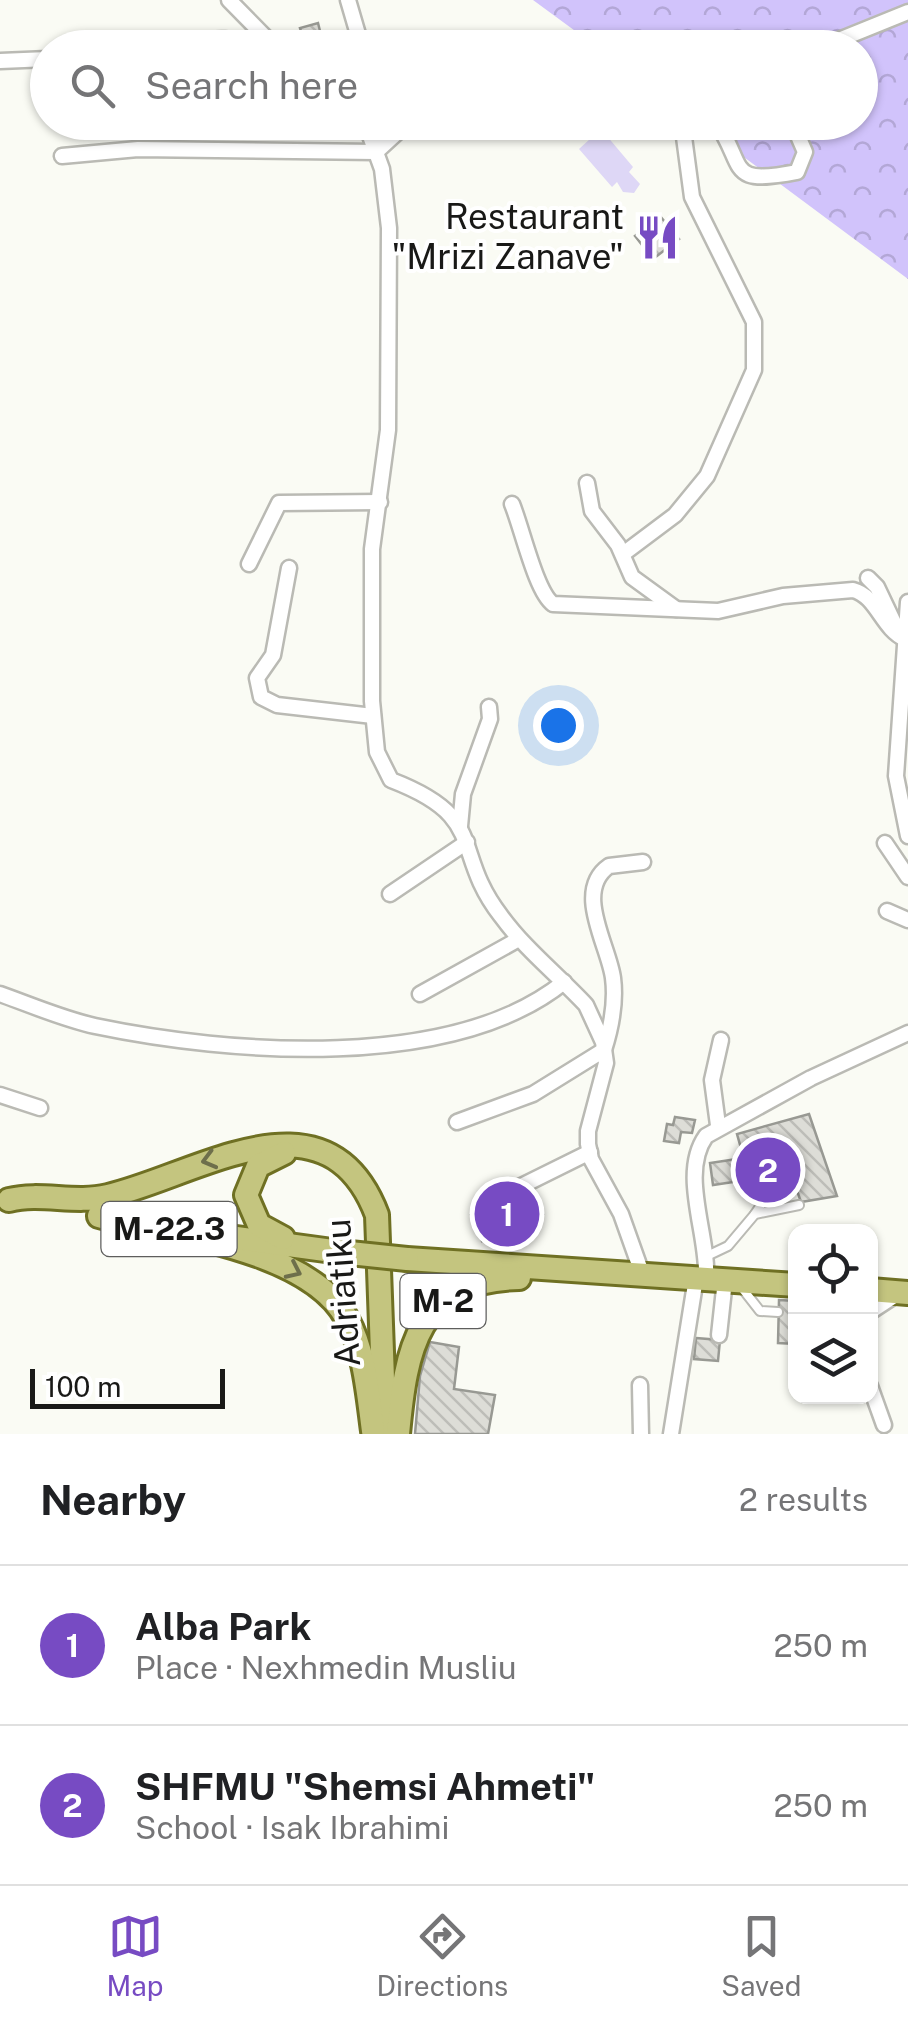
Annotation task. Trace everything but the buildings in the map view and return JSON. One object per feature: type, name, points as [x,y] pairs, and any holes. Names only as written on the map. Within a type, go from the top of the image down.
[{"type":"main road","points":[[4,1199],[113,1196],[196,1162],[274,1147],[306,1146],[336,1160]]},
{"type":"main road","name":"M-2","points":[[336,1160],[304,1153],[276,1154],[252,1174],[246,1195],[254,1219],[267,1231],[340,1252],[644,1276],[714,1275],[788,1284]]},
{"type":"main road","name":"Adriatiku","points":[[336,1160],[369,1195],[377,1215],[386,1434]]},
{"type":"main road","name":"M-22.3","points":[[4,1199],[340,1252]]},
{"type":"main road","points":[[99,1216],[238,1251],[310,1278],[332,1296],[358,1343],[374,1434]]},
{"type":"main road","name":"M-2","points":[[398,1434],[409,1354],[416,1334],[438,1305],[469,1286],[492,1280],[568,1280],[580,1272]]},
{"type":"main road","points":[[878,1290],[904,1292]]},
{"type":"street","points":[[229,0],[258,30]]},
{"type":"street","points":[[348,0],[357,30]]},
{"type":"street","points":[[864,30],[908,12]]},
{"type":"street","points":[[0,60],[30,60]]},
{"type":"street","points":[[372,140],[388,228],[388,430],[372,549],[373,716],[381,766],[392,780],[430,795],[460,826],[484,892],[519,939],[586,1005],[606,1063],[588,1130],[590,1152],[621,1214],[644,1276]]},
{"type":"street","points":[[62,156],[138,150],[376,152],[389,140]]},
{"type":"street","points":[[623,554],[676,515],[707,476],[754,370],[754,322],[692,197],[684,140]]},
{"type":"street","points":[[724,140],[736,167],[761,179],[797,172],[805,152],[800,140]]},
{"type":"street","points":[[587,483],[592,511],[623,554],[637,584],[682,611]]},
{"type":"street","points":[[249,564],[279,503],[380,502]]},
{"type":"street","points":[[512,504],[530,549],[538,585],[553,604],[718,611],[782,596],[854,590],[864,593],[888,626],[906,639]]},
{"type":"street","points":[[289,568],[273,655],[257,678],[261,697],[277,706],[373,716]]},
{"type":"street","points":[[868,578],[906,639]]},
{"type":"street","points":[[908,602],[896,776],[908,836]]},
{"type":"street","points":[[460,826],[463,794],[490,719],[489,707]]},
{"type":"street","points":[[390,894],[467,842]]},
{"type":"street","points":[[885,843],[908,877]]},
{"type":"street","points":[[457,1122],[533,1094],[604,1050],[614,983],[595,917],[596,881],[609,866],[644,862]]},
{"type":"street","points":[[888,910],[908,920]]},
{"type":"street","points":[[420,994],[519,939]]},
{"type":"street","points":[[0,994],[94,1026],[212,1041],[333,1048],[449,1038],[535,1002],[564,982]]},
{"type":"street","points":[[719,1335],[714,1275],[696,1188],[702,1141],[718,1125],[908,1032]]},
{"type":"street","points":[[718,1125],[712,1080],[720,1040]]},
{"type":"street","points":[[0,1096],[40,1108]]},
{"type":"street","points":[[482,1205],[590,1152]]},
{"type":"street","points":[[671,1434],[714,1275]]},
{"type":"street","points":[[878,1307],[904,1292]]},
{"type":"street","points":[[640,1385],[641,1434]]},
{"type":"street","points":[[876,1404],[884,1425]]},
{"type":"lane","points":[[772,1187],[728,1246],[714,1275],[760,1311],[778,1312]]},
{"type":"lane","points":[[754,1214],[798,1205]]},
{"type":"green space","points":[[533,0],[908,0],[908,279],[721,140],[878,140],[878,30],[574,30]]},
{"type":"shaded area","points":[[589,140],[610,140],[633,167],[629,172],[640,184],[634,193],[623,192],[617,182],[612,187],[579,149]]},
{"type":"place","name":"Restaurant \"Mrizi Zanave\"","points":[[657,237]]},
{"type":"place","name":"SHFMU \"Shemsi Ahmeti\"","points":[[768,1170]]},
{"type":"place","name":"Alba Park","points":[[507,1214]]}]
